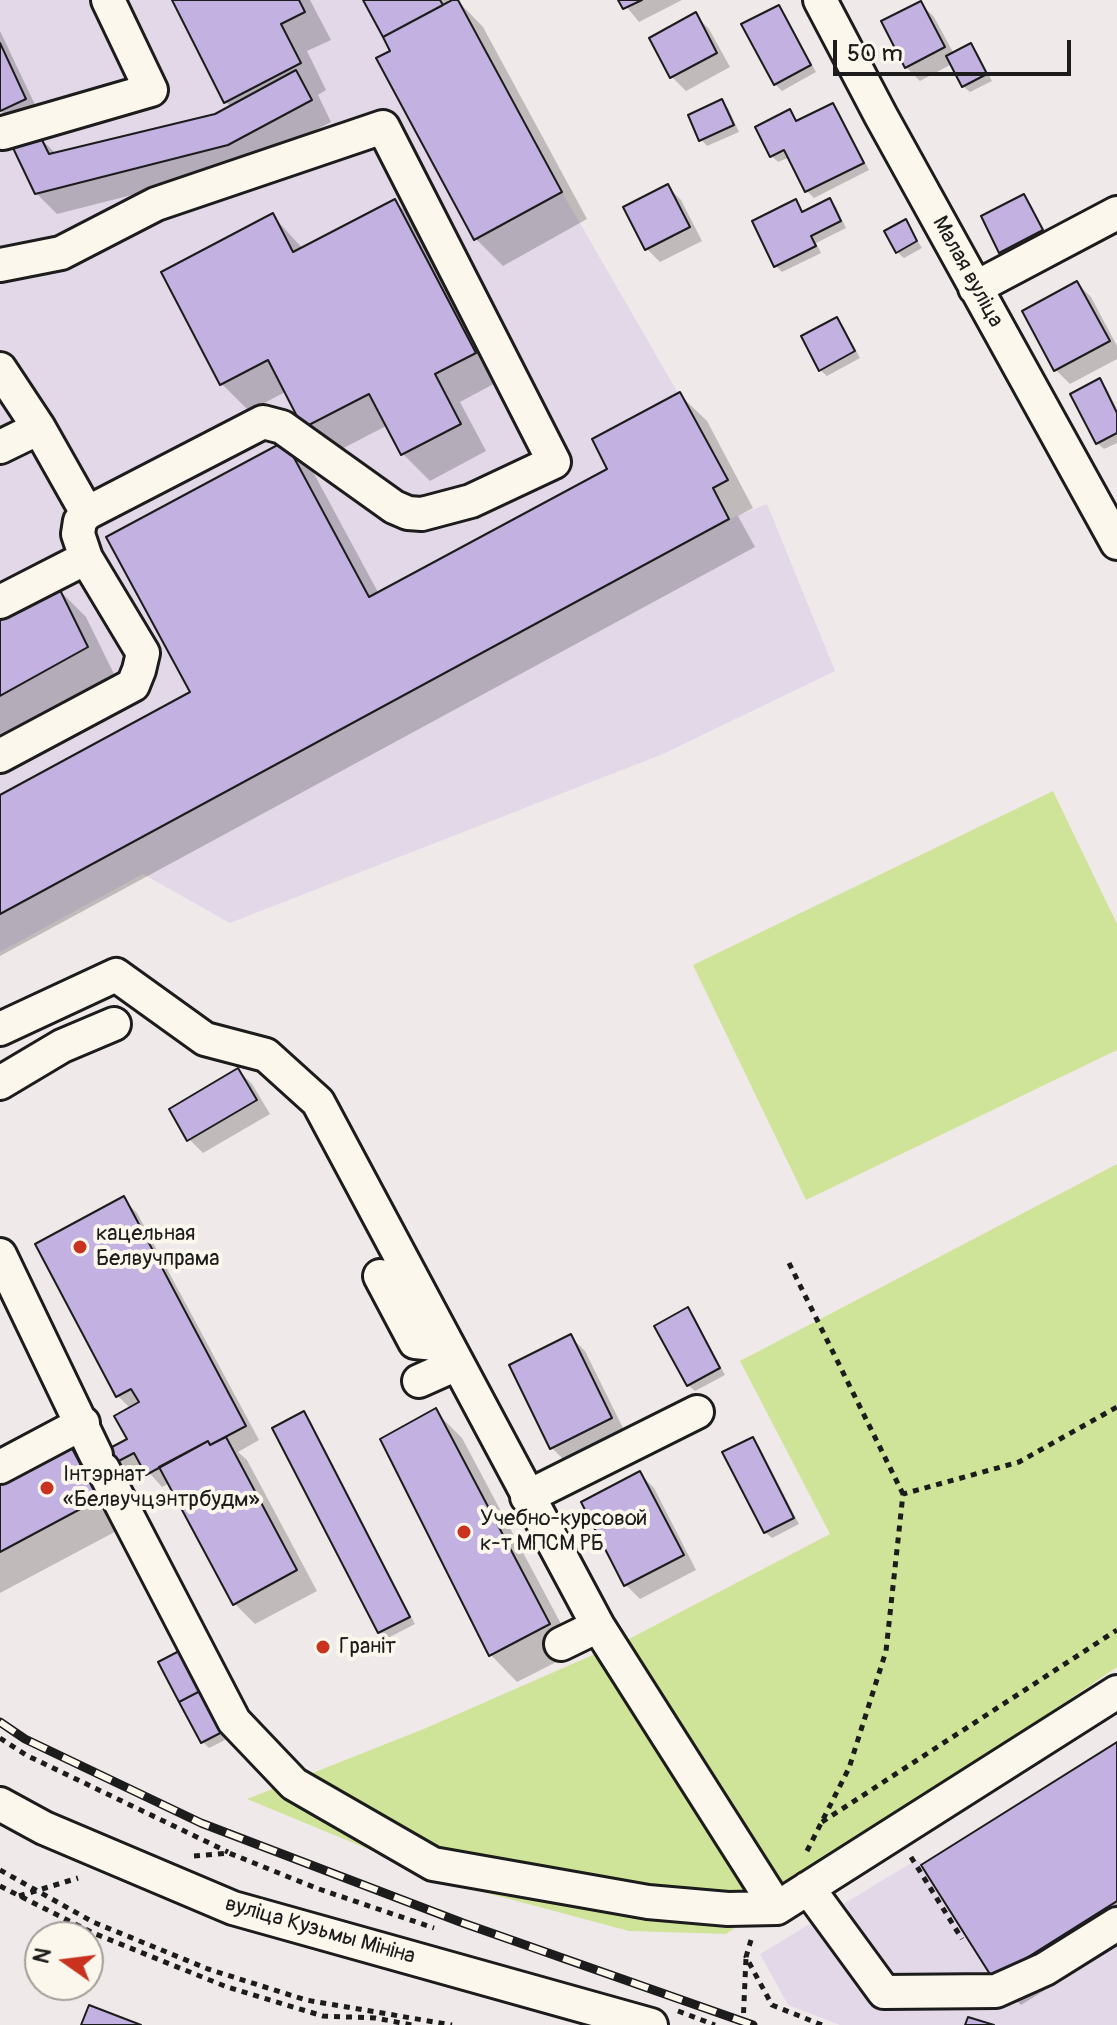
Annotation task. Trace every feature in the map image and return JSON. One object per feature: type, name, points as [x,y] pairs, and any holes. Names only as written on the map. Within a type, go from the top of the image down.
[{"type":"street","points":[[3,133],[151,90],[108,0]]},
{"type":"street","name":"Малая вуліца","points":[[820,0],[1117,543]]},
{"type":"street","points":[[0,265],[61,253],[156,204],[383,127],[554,462],[471,501],[422,514],[408,513],[394,507],[282,427],[263,422],[87,513],[80,521],[78,534],[86,558],[143,653],[133,685],[0,756]]},
{"type":"street","points":[[975,288],[1117,213]]},
{"type":"street","points":[[0,369],[39,428],[87,513]]},
{"type":"street","points":[[0,447],[39,428]]},
{"type":"street","points":[[0,602],[86,558]]},
{"type":"street","points":[[0,1029],[116,975],[205,1039],[266,1055],[318,1102],[598,1626],[777,1908]]},
{"type":"street","points":[[0,1083],[62,1046],[114,1024]]},
{"type":"street","points":[[0,1255],[100,1462],[234,1721],[294,1784],[433,1864],[648,1902],[728,1909],[777,1908],[806,1874],[895,1833],[1117,1692]]},
{"type":"street","points":[[380,1276],[415,1342],[452,1354]]},
{"type":"street","points":[[419,1381],[452,1354]]},
{"type":"street","points":[[527,1497],[697,1412]]},
{"type":"street","points":[[0,1467],[83,1423]]},
{"type":"street","points":[[561,1644],[598,1626]]},
{"type":"street","name":"вуліца Кузьмы Мініна","points":[[4,1816],[44,1828],[233,1908],[651,2025]]},
{"type":"street","points":[[806,1874],[884,1992],[996,1991],[1045,1969],[1117,1924]]},
{"type":"path","points":[[789,1263],[903,1494],[886,1651],[849,1768],[822,1822],[806,1874]]},
{"type":"path","points":[[903,1494],[1019,1462],[1117,1407]]},
{"type":"path","points":[[822,1822],[1117,1630]]},
{"type":"path","points":[[0,1738],[26,1755],[229,1853]]},
{"type":"path","points":[[895,1833],[962,1939]]},
{"type":"path","points":[[0,1870],[93,1922],[208,1969],[306,2000],[452,2025]]},
{"type":"path","points":[[0,1886],[93,1933],[227,1987],[323,2016],[375,2018],[412,2025]]},
{"type":"path","points":[[743,2025],[746,1957],[757,1929],[777,1908]]},
{"type":"path","points":[[746,1957],[772,2005],[822,2025]]},
{"type":"shaded area","points":[[0,0],[440,0],[443,5],[458,0],[562,192],[728,480],[713,488],[729,519],[767,504],[835,671],[663,754],[230,923],[143,874],[0,952]]},
{"type":"shaded area","points":[[1117,1742],[1117,2025],[840,2025],[788,2005],[760,1954],[918,1859],[922,1864]]},
{"type":"green space","points":[[1053,791],[1117,924],[1117,1050],[806,1200],[693,965]]},
{"type":"green space","points":[[1117,1164],[1117,1667],[726,1934],[629,1931],[453,1884],[247,1799],[426,1728],[627,1640],[830,1534],[740,1361]]},
{"type":"building","points":[[172,0],[299,0],[305,12],[281,24],[301,63],[224,103]]},
{"type":"building","points":[[363,0],[440,0],[443,5],[383,37]]},
{"type":"building","points":[[452,0],[458,0],[562,192],[474,240],[376,58],[390,51],[383,37]]},
{"type":"building","points":[[618,0],[642,0],[623,9]]},
{"type":"building","points":[[921,1],[945,47],[905,68],[881,21]]},
{"type":"building","points":[[779,5],[811,65],[774,85],[741,24]]},
{"type":"building","points":[[696,12],[717,53],[670,78],[649,38]]},
{"type":"building","points":[[0,43],[26,99],[0,111]]},
{"type":"building","points":[[971,43],[987,74],[962,87],[946,56]]},
{"type":"building","points":[[296,70],[312,100],[228,145],[35,194],[13,148],[39,134],[49,154],[215,114]]},
{"type":"building","points":[[722,99],[734,125],[699,141],[688,115]]},
{"type":"building","points":[[833,103],[864,163],[805,192],[784,150],[770,157],[755,127],[790,109],[796,121]]},
{"type":"building","points":[[668,184],[690,227],[645,250],[623,207]]},
{"type":"building","points":[[1024,194],[1043,230],[999,253],[981,216]]},
{"type":"building","points":[[830,198],[841,221],[811,236],[816,246],[774,267],[752,221],[796,199],[802,212]]},
{"type":"building","points":[[395,199],[476,353],[435,374],[461,424],[401,455],[369,394],[303,428],[268,360],[220,385],[161,272],[273,213],[293,252]]},
{"type":"building","points":[[906,219],[917,241],[896,253],[884,231]]},
{"type":"building","points":[[1077,281],[1110,341],[1054,371],[1022,311]]},
{"type":"building","points":[[837,317],[855,351],[819,371],[801,336]]},
{"type":"building","points":[[1100,378],[1117,413],[1117,433],[1096,444],[1070,394]]},
{"type":"building","points":[[680,392],[728,480],[713,488],[729,519],[0,914],[0,795],[190,692],[106,537],[285,441],[369,597],[607,469],[592,439]]},
{"type":"building","points":[[59,588],[88,647],[0,696],[0,620]]},
{"type":"building","points":[[238,1068],[257,1100],[187,1141],[169,1109]]},
{"type":"building","points":[[124,1196],[246,1426],[210,1445],[208,1441],[146,1475],[134,1453],[88,1477],[80,1464],[127,1439],[114,1416],[139,1402],[131,1389],[116,1397],[35,1244]]},
{"type":"building","points":[[688,1307],[720,1368],[687,1386],[654,1326]]},
{"type":"building","points":[[571,1334],[612,1418],[550,1449],[509,1365]]},
{"type":"building","name":"Учебно-курсовой к-т МПСМ РБ","points":[[436,1408],[550,1624],[489,1656],[380,1439]]},
{"type":"building","points":[[304,1411],[410,1617],[378,1633],[272,1428]]},
{"type":"building","points":[[226,1437],[297,1570],[233,1605],[159,1467],[208,1441],[210,1445]]},
{"type":"building","points":[[753,1437],[794,1518],[764,1533],[722,1452]]},
{"type":"building","name":"Інтэрнат «Белвучцэнтрбудм»","points":[[68,1441],[99,1499],[0,1552],[0,1478]]},
{"type":"building","points":[[640,1471],[684,1555],[624,1586],[581,1502]]},
{"type":"building","points":[[185,1648],[206,1688],[179,1702],[158,1662]]},
{"type":"building","points":[[206,1688],[228,1729],[201,1743],[179,1702]]},
{"type":"building","points":[[1117,1742],[1117,1901],[993,1979],[921,1865]]},
{"type":"building","points":[[89,2005],[141,2025],[81,2025]]},
{"type":"building","points":[[968,2017],[994,2025],[965,2025]]},
{"type":"railway","points":[[0,1722],[25,1739],[201,1823],[463,1923],[753,2025]]},
{"type":"place","name":"кацельная Белвучпрама","points":[[80,1247]]},
{"type":"place","name":"Інтэрнат «Белвучцэнтрбудм»","points":[[47,1488]]},
{"type":"place","name":"Учебно-курсовой к-т МПСМ РБ","points":[[464,1532]]},
{"type":"place","name":"Граніт","points":[[323,1647]]}]
